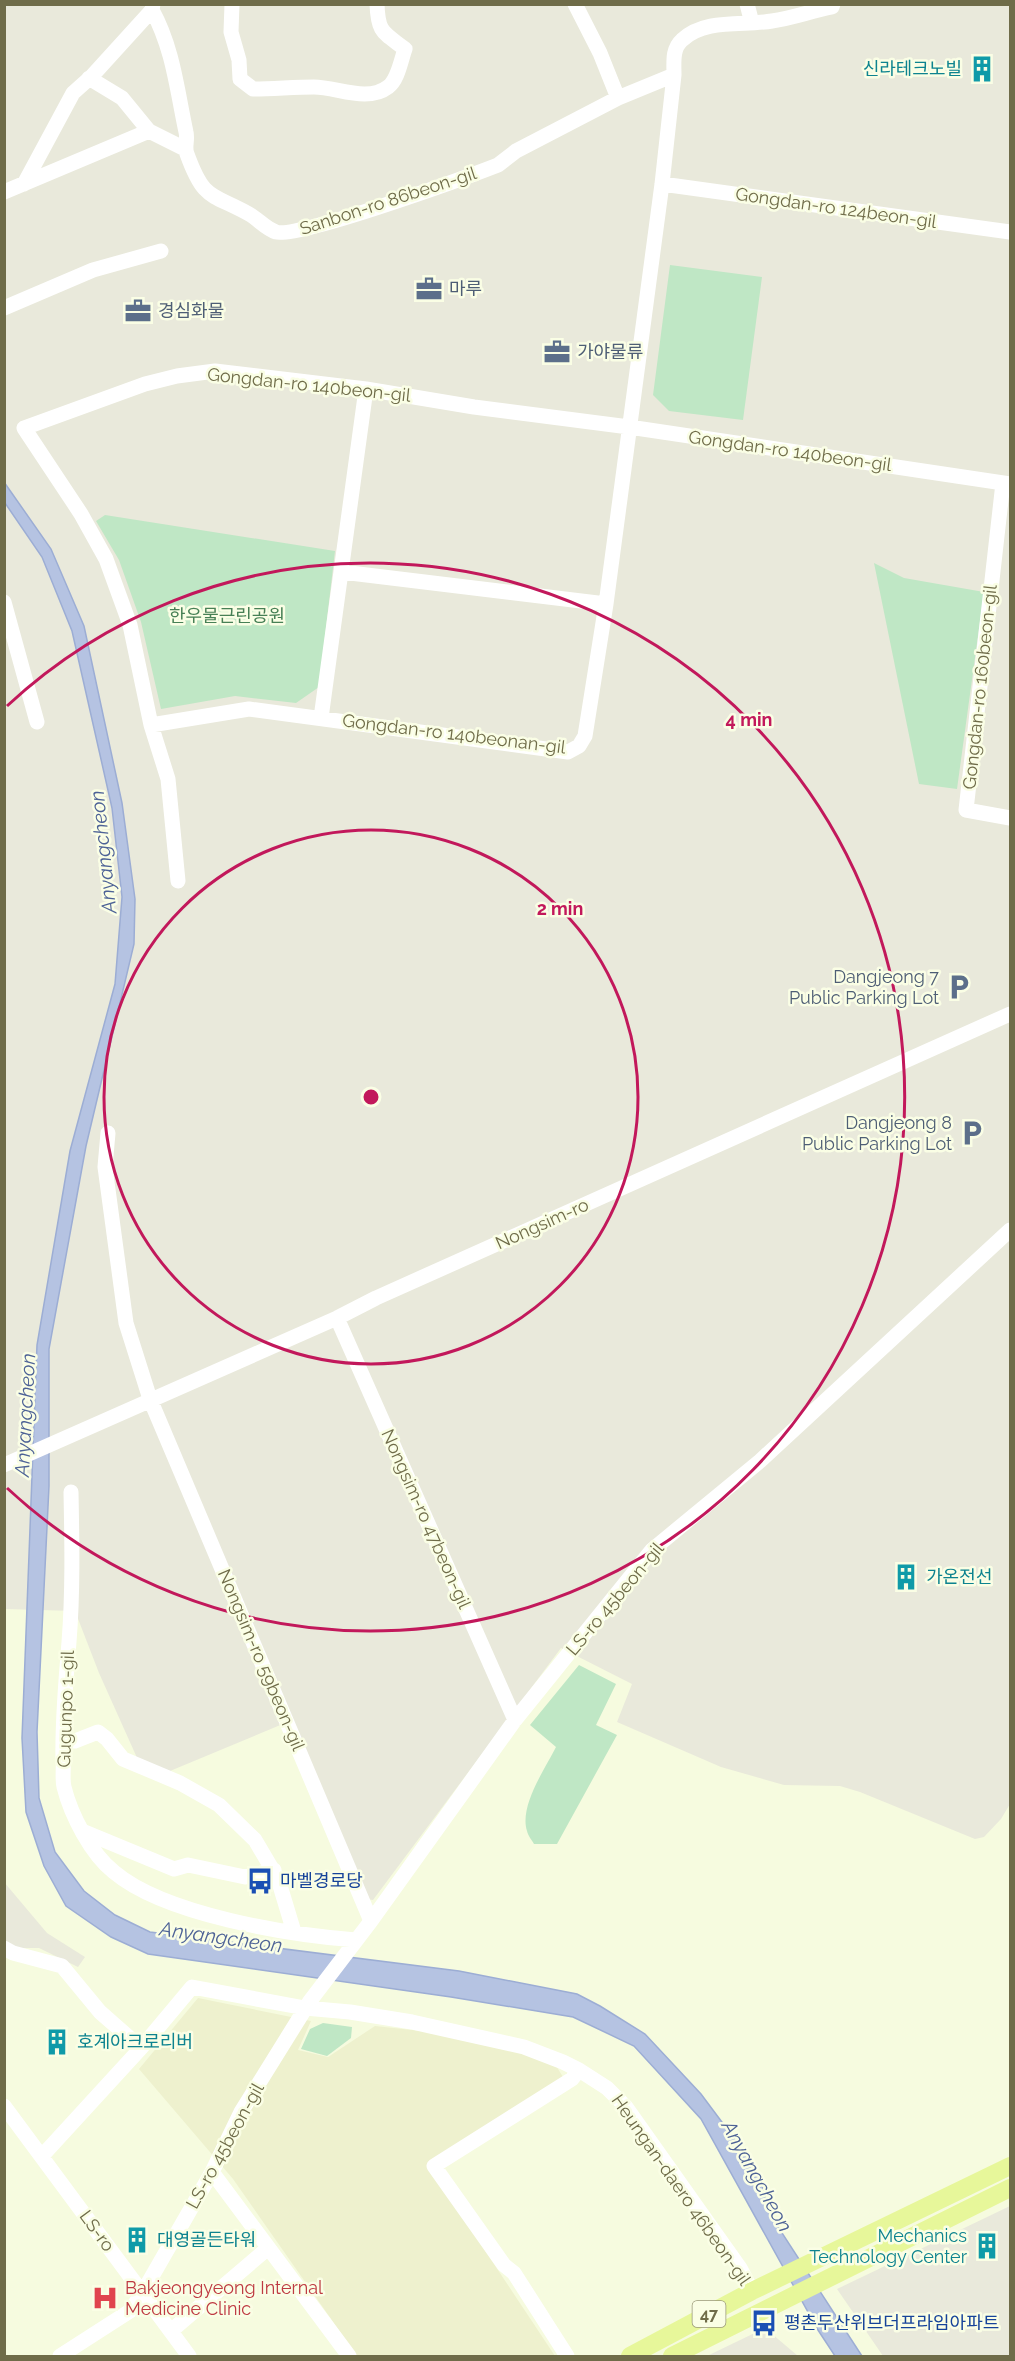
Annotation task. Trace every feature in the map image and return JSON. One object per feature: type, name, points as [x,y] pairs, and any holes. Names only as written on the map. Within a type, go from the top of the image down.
[{"type":"main road","points":[[960,2190],[1011,2161]]},
{"type":"main road","name":"47","points":[[630,2356],[757,2289],[1011,2166]]},
{"type":"main road","name":"47","points":[[672,2356],[1011,2190]]},
{"type":"main road","points":[[622,2356],[656,2342]]},
{"type":"street","points":[[232,4],[231,32],[239,60],[240,79],[253,89],[318,87],[345,93],[377,92],[389,87],[405,49],[381,31],[377,4]]},
{"type":"street","points":[[575,4],[600,53],[618,98]]},
{"type":"street","points":[[747,4],[752,23],[799,16],[832,7],[833,4]]},
{"type":"street","points":[[24,184],[73,93],[90,78],[152,7]]},
{"type":"street","name":"Sanbon-ro 86beon-gil","points":[[152,7],[170,51],[187,137],[185,148],[201,186],[209,195],[249,214],[277,232],[291,232],[356,213],[498,165],[516,151],[618,98],[674,75]]},
{"type":"street","name":"Gongdan-ro 140beonan-gil","points":[[151,725],[249,709],[568,752],[579,746],[585,736],[606,604],[662,184],[675,50],[682,39],[711,26],[752,23]]},
{"type":"street","points":[[90,78],[122,98],[149,131],[185,148]]},
{"type":"street","points":[[4,192],[149,131]]},
{"type":"street","name":"Gongdan-ro 124beon-gil","points":[[662,184],[1011,232]]},
{"type":"street","points":[[4,308],[93,270],[161,250]]},
{"type":"street","name":"Gongdan-ro 140beon-gil","points":[[178,881],[168,779],[151,725],[130,625],[105,559],[81,514],[24,428],[145,384],[192,373],[215,371],[366,389],[474,407],[629,427],[1007,483]]},
{"type":"street","points":[[321,718],[366,389]]},
{"type":"street","name":"Gongdan-ro 160beon-gil","points":[[1007,483],[966,810],[1011,818]]},
{"type":"street","points":[[342,572],[606,604]]},
{"type":"street","points":[[4,602],[37,722]]},
{"type":"street","name":"Nongsim-ro","points":[[4,1465],[337,1318],[387,1293],[1011,1014]]},
{"type":"street","name":"Nongsim-ro 59beon-gil","points":[[108,1132],[105,1167],[126,1323],[150,1399],[371,1921]]},
{"type":"street","name":"LS-ro 45beon-gil","points":[[60,2356],[129,2312],[143,2292],[212,2172],[241,2112],[308,2005],[515,1720],[652,1550],[760,1461],[1011,1230]]},
{"type":"street","name":"Nongsim-ro 47beon-gil","points":[[337,1318],[515,1720]]},
{"type":"street","name":"Gugunpo 1-gil","points":[[71,1492],[73,1583],[63,1741],[64,1786],[82,1831],[113,1872],[157,1898],[208,1914],[355,1942]]},
{"type":"street","points":[[63,1741],[75,1741],[98,1732],[107,1739],[123,1759],[180,1783],[219,1805],[255,1840],[274,1870],[294,1932]]},
{"type":"street","points":[[82,1831],[174,1869],[188,1865],[245,1877],[274,1870]]},
{"type":"street","points":[[4,1948],[13,1953],[62,1966],[100,2012],[141,2048],[42,2156]]},
{"type":"street","name":"Heungan-daero 46beon-gil","points":[[141,2048],[192,1987],[412,2022],[524,2048],[563,2062],[607,2088],[626,2107],[757,2289]]},
{"type":"street","points":[[567,2356],[514,2273],[504,2265],[434,2166],[572,2079],[579,2070]]},
{"type":"street","name":"LS-ro","points":[[4,2106],[189,2356]]},
{"type":"street","points":[[4,2135],[18,2126]]},
{"type":"street","points":[[212,2172],[343,2355]]},
{"type":"street","points":[[171,2331],[268,2248]]},
{"type":"shaded area","points":[[5,5],[1010,5],[1010,1804],[1001,1819],[984,1837],[975,1839],[840,1786],[784,1785],[721,1767],[617,1722],[632,1684],[561,1648],[373,1900],[367,1899],[290,1721],[170,1771],[138,1760],[99,1673],[75,1611],[5,1609]]},
{"type":"shaded area","points":[[4,1882],[47,1933],[85,1957],[78,1967],[39,1948],[17,1948],[5,1942]]},
{"type":"shaded area","points":[[198,1998],[311,2021],[298,2050],[328,2057],[375,2026],[440,2033],[534,2056],[555,2064],[563,2077],[427,2163],[555,2356],[357,2356],[233,2179],[139,2069]]},
{"type":"shaded area","points":[[1010,2206],[1010,2356],[883,2356],[837,2289]]},
{"type":"shaded area","points":[[765,2328],[798,2356],[707,2356]]},
{"type":"green space","points":[[670,265],[762,277],[743,420],[669,411],[653,395]]},
{"type":"green space","name":"한우물근린공원","points":[[105,515],[335,551],[319,687],[296,703],[235,696],[161,709],[141,622],[119,560],[96,521]]},
{"type":"green space","points":[[874,563],[904,578],[984,592],[957,789],[919,784]]},
{"type":"green space","points":[[579,1665],[616,1684],[596,1725],[617,1735],[557,1844],[534,1844],[527,1831],[525,1821],[527,1810],[534,1788],[556,1747],[530,1725]]},
{"type":"green space","points":[[323,2023],[352,2027],[351,2038],[327,2056],[301,2049],[310,2029]]},
{"type":"water","name":"Anyangcheon","points":[[4,482],[51,549],[84,626],[122,803],[135,899],[134,944],[86,1146],[49,1349],[49,1486],[37,1732],[39,1798],[55,1852],[84,1891],[115,1915],[150,1932],[459,1971],[577,1994],[645,2034],[701,2094],[742,2149],[761,2181],[769,2213],[862,2356],[835,2356],[818,2330],[701,2119],[634,2046],[573,2017],[451,1997],[148,1954],[111,1937],[66,1906],[44,1866],[26,1812],[22,1738],[37,1345],[70,1151],[115,984],[122,897],[112,808],[72,631],[42,557],[5,503]]},
{"type":"place","name":"신라테크노빌","points":[[982,69]]},
{"type":"place","name":"마루","points":[[429,289]]},
{"type":"place","name":"경심화물","points":[[138,311]]},
{"type":"place","name":"가야물류","points":[[557,352]]},
{"type":"place","name":"Dangjeong 7 Public Parking Lot","points":[[959,987]]},
{"type":"place","name":"Dangjeong 8 Public Parking Lot","points":[[972,1133]]},
{"type":"place","name":"가온전선","points":[[906,1577]]},
{"type":"place","name":"마벨경로당","points":[[260,1881]]},
{"type":"place","name":"호계아크로리버","points":[[57,2042]]},
{"type":"place","name":"대영골든타워","points":[[137,2240]]},
{"type":"place","name":"Mechanics Technology Center","points":[[987,2246]]},
{"type":"place","name":"Bakjeongyeong Internal Medicine Clinic","points":[[105,2298]]},
{"type":"place","name":"평촌두산위브더프라임아파트","points":[[764,2323]]}]
